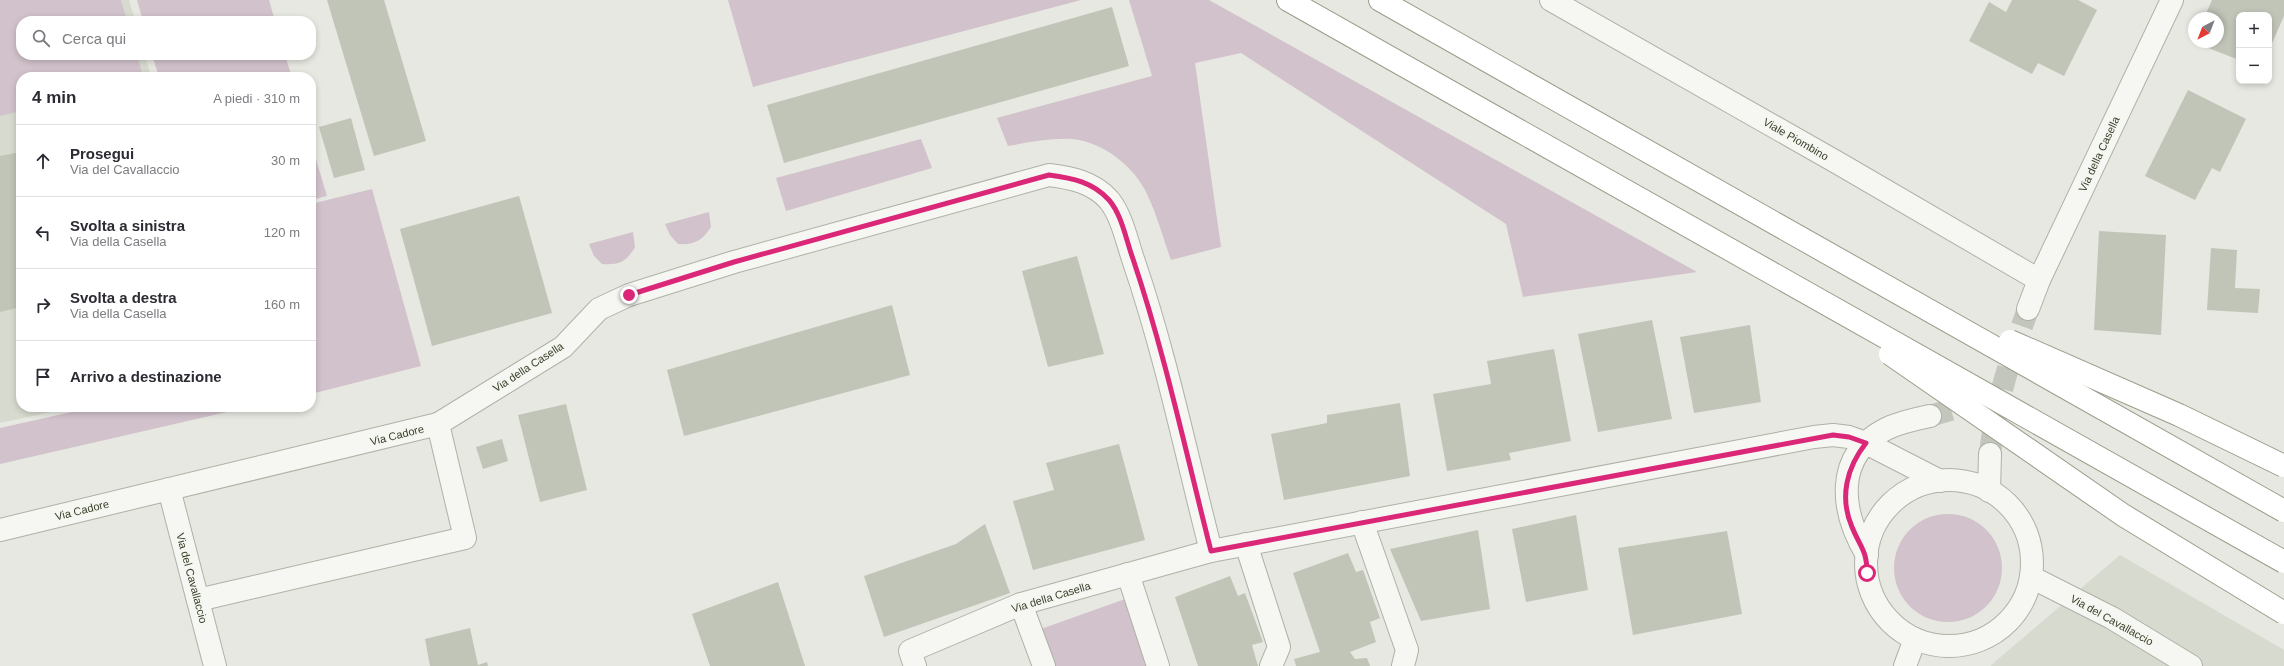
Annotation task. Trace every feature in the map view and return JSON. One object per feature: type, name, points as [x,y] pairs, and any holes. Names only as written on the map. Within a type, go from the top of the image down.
[{"type":"highway","points":[[1288,0],[2284,562]]},
{"type":"highway","points":[[1380,0],[1900,292],[2284,511]]},
{"type":"highway","points":[[1772,272],[2124,515],[2284,613]]},
{"type":"highway","points":[[1900,292],[2179,416],[2284,466]]},
{"type":"street","name":"Viale Piombino","points":[[1551,0],[2039,280]]},
{"type":"street","name":"Via della Casella","points":[[2028,309],[2039,280],[2172,0]]},
{"type":"street","name":"Via della Casella","points":[[438,424],[563,347],[599,309],[629,295],[734,262],[1049,175],[1070,178],[1085,182],[1097,189],[1110,201],[1119,220],[1146,299],[1211,551]]},
{"type":"street","points":[[1867,555],[1851,525],[1846,494],[1846,484],[1851,467],[1866,443],[1886,429],[1930,416]]},
{"type":"street","name":"Via Cadore","points":[[0,530],[169,489],[200,484],[438,424],[465,538],[198,600]]},
{"type":"street","name":"Via della Casella","points":[[915,666],[910,651],[1021,604],[1211,551],[1814,438],[1833,435],[1849,437],[1866,443],[1940,481]]},
{"type":"street","points":[[1989,490],[1990,454]]},
{"type":"street","points":[[1940,481],[1965,482],[1989,490],[2005,503],[2019,518],[2028,537],[2032,557],[2031,577],[2025,596],[2016,612],[2004,626],[1988,637],[1970,644],[1952,646],[1933,645],[1915,639],[1900,630],[1888,619],[1878,605],[1868,578],[1867,555],[1872,533],[1883,514],[1899,497],[1919,486],[1940,481]]},
{"type":"street","name":"Via del Cavallaccio","points":[[169,489],[215,666]]},
{"type":"street","points":[[1362,522],[1407,650],[1403,666]]},
{"type":"street","points":[[1246,544],[1280,647],[1271,666]]},
{"type":"street","points":[[1128,574],[1158,666]]},
{"type":"street","name":"Via del Cavallaccio","points":[[2031,577],[2112,618],[2191,666]]},
{"type":"street","points":[[1021,604],[1044,666]]},
{"type":"street","points":[[1905,666],[1915,639]]},
{"type":"shaded area","points":[[0,0],[129,0],[134,16],[16,16],[16,60],[146,60],[150,72],[16,72],[16,412],[51,412],[0,423]]},
{"type":"shaded area","points":[[0,0],[121,0],[126,16],[16,16],[16,60],[138,60],[142,72],[16,72],[16,112],[0,116]]},
{"type":"shaded area","points":[[137,0],[269,0],[274,16],[142,16]]},
{"type":"shaded area","points":[[728,0],[1081,0],[753,87]]},
{"type":"shaded area","points":[[1129,0],[1209,0],[1697,272],[1523,297],[1506,224],[1241,53],[1195,63],[1221,247],[1171,260],[1151,202],[1141,184],[1126,165],[1106,150],[1084,141],[1072,139],[1048,140],[1008,146],[997,118],[1152,76]]},
{"type":"shaded area","points":[[154,60],[287,60],[290,72],[157,72]]},
{"type":"shaded area","points":[[921,139],[932,168],[786,211],[776,178]]},
{"type":"shaded area","points":[[316,160],[327,196],[316,199]]},
{"type":"shaded area","points":[[372,189],[421,366],[316,393],[316,203]]},
{"type":"shaded area","points":[[709,212],[711,227],[701,239],[693,243],[678,244],[670,235],[665,224]]},
{"type":"shaded area","points":[[633,232],[635,247],[629,256],[622,262],[602,264],[594,256],[589,244]]},
{"type":"shaded area","points":[[72,412],[227,412],[0,464],[0,428]]},
{"type":"shaded area","points":[[1948,514],[1969,518],[1986,530],[1998,547],[2002,568],[1998,589],[1986,606],[1969,618],[1948,622],[1927,618],[1910,606],[1898,589],[1894,568],[1898,547],[1910,530],[1927,518]]},
{"type":"shaded area","points":[[2120,555],[2284,650],[2284,666],[1990,666]]},
{"type":"shaded area","points":[[1128,598],[1151,666],[1054,666],[1041,629]]},
{"type":"building","points":[[327,0],[384,0],[426,141],[374,156]]},
{"type":"building","points":[[2012,0],[2078,0],[2097,10],[2064,76],[2038,63],[2032,74],[1969,41],[1989,2],[2006,12]]},
{"type":"building","points":[[2212,0],[2284,0],[2284,16],[2272,43],[2272,12],[2236,12],[2236,59],[2208,48],[2224,48],[2224,12],[2207,12]]},
{"type":"building","points":[[1112,7],[1129,66],[784,163],[767,105]]},
{"type":"building","points":[[2188,90],[2246,119],[2220,172],[2212,168],[2195,200],[2145,176]]},
{"type":"building","points":[[351,118],[365,170],[334,178],[319,127]]},
{"type":"building","points":[[16,153],[16,308],[0,312],[0,156]]},
{"type":"building","points":[[519,196],[552,313],[432,346],[400,229]]},
{"type":"building","points":[[2099,231],[2166,235],[2161,335],[2094,330]]},
{"type":"building","points":[[2211,248],[2237,250],[2235,288],[2260,289],[2258,313],[2207,310]]},
{"type":"building","points":[[1077,256],[1104,354],[1048,367],[1022,271]]},
{"type":"building","points":[[892,305],[910,375],[684,436],[667,370]]},
{"type":"building","points":[[1652,320],[1672,419],[1598,432],[1578,334]]},
{"type":"building","points":[[1750,325],[1761,402],[1694,413],[1680,337]]},
{"type":"building","points":[[1554,349],[1571,441],[1509,453],[1511,460],[1447,471],[1433,394],[1491,384],[1487,361]]},
{"type":"building","points":[[1400,403],[1410,476],[1284,500],[1271,434],[1327,423],[1327,415]]},
{"type":"building","points":[[566,404],[587,490],[540,502],[518,415]]},
{"type":"building","points":[[502,439],[508,461],[483,469],[476,447]]},
{"type":"building","points":[[1119,444],[1145,540],[1033,570],[1013,501],[1054,490],[1046,463]]},
{"type":"building","points":[[1576,515],[1588,590],[1526,602],[1512,529]]},
{"type":"building","points":[[985,524],[1010,593],[884,637],[864,576],[956,544]]},
{"type":"building","points":[[1478,530],[1490,609],[1421,621],[1390,549]]},
{"type":"building","points":[[1727,531],[1742,614],[1633,635],[1618,548]]},
{"type":"building","points":[[1348,553],[1356,572],[1363,570],[1380,618],[1370,622],[1376,642],[1350,652],[1355,659],[1367,658],[1370,666],[1296,666],[1294,659],[1320,652],[1293,573]]},
{"type":"building","points":[[1230,576],[1238,596],[1245,593],[1263,642],[1252,645],[1258,666],[1198,666],[1175,597]]},
{"type":"building","points":[[778,582],[805,666],[710,666],[692,614]]},
{"type":"building","points":[[470,628],[478,665],[487,662],[488,666],[430,666],[425,639]]},
{"type":"tunnel","points":[[1990,454],[2000,398],[2028,309]]},
{"type":"tunnel","points":[[1930,416],[1980,401]]},
{"type":"route","points":[[629,295],[656,284],[1049,175],[1070,178],[1085,182],[1097,189],[1110,201],[1119,220],[1146,299],[1211,551],[1833,435],[1849,437],[1866,443],[1851,467],[1846,484],[1846,494],[1847,508],[1851,525],[1867,555],[1867,573]]}]
